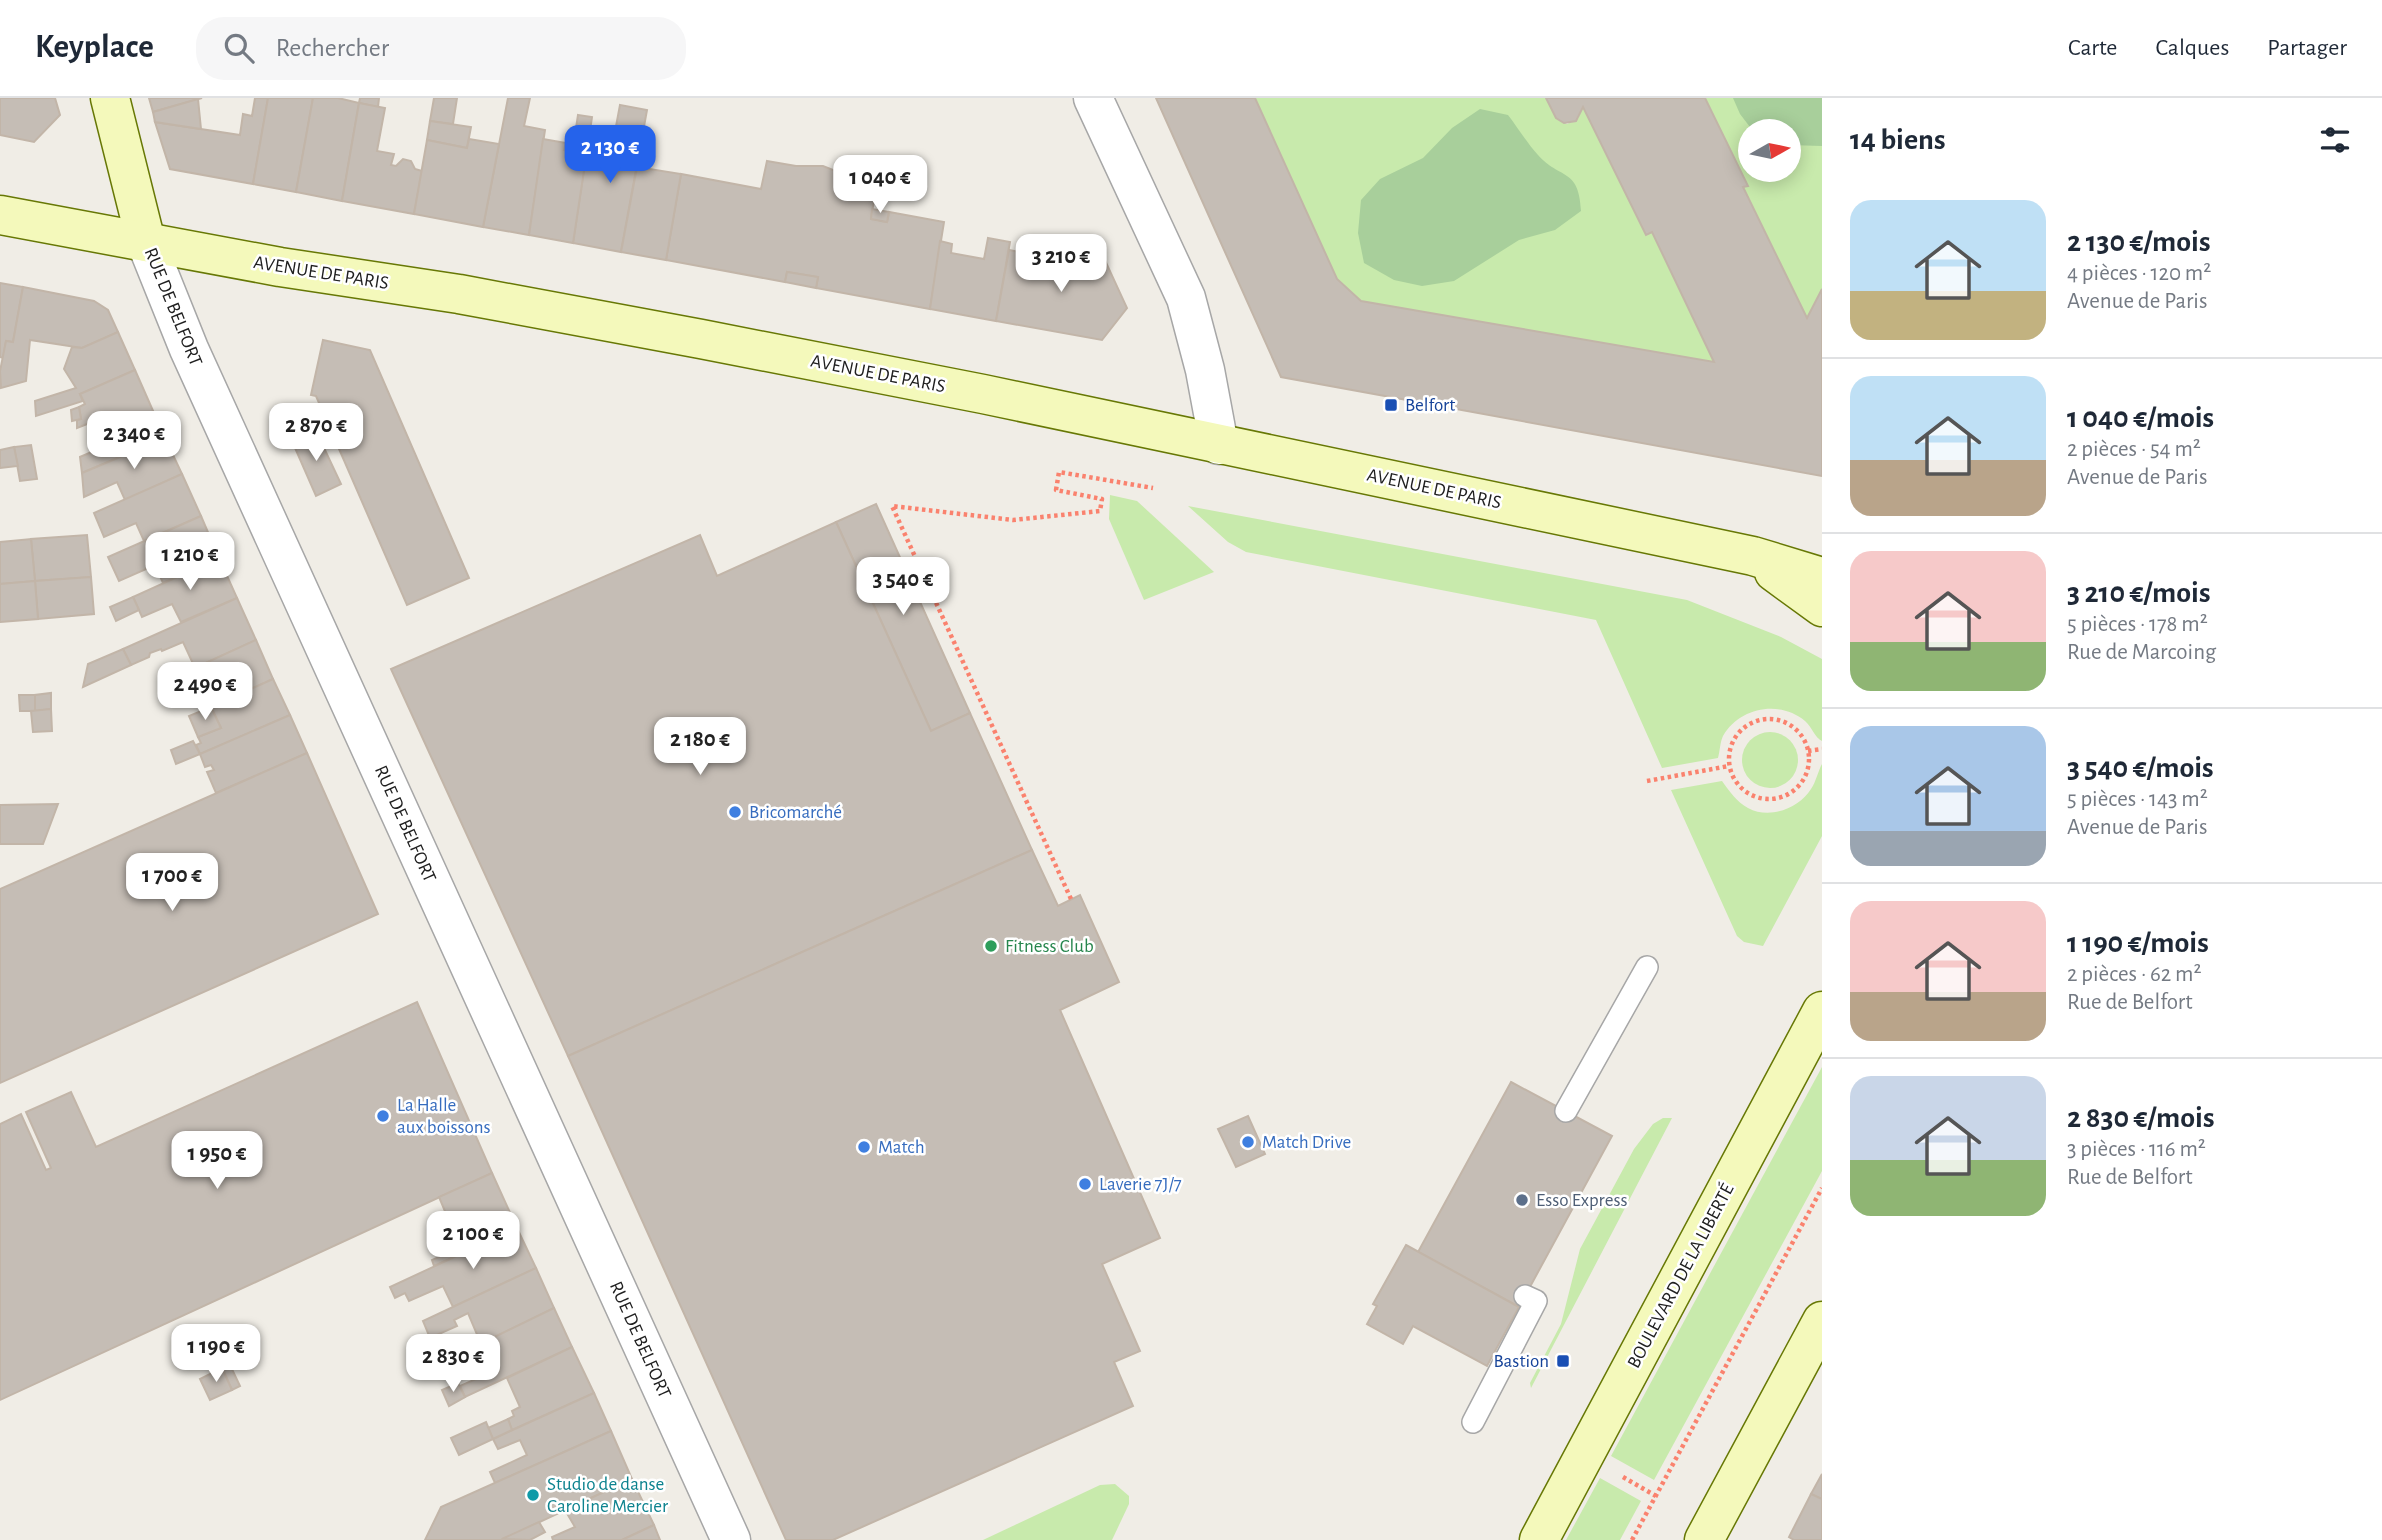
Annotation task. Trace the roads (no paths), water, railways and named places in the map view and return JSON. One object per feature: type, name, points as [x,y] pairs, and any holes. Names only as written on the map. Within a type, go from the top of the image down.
[{"type":"main road","name":"RUE DE BELFORT","points":[[110,98],[146,242]]},
{"type":"main road","name":"AVENUE DE PARIS","points":[[0,215],[280,267],[459,294],[701,339],[1753,556],[1822,577]]},
{"type":"main road","name":"AVENUE DE PARIS","points":[[1753,556],[1822,552]]},
{"type":"main road","name":"AVENUE DE PARIS","points":[[1753,556],[1822,607]]},
{"type":"main road","name":"BOULEVARD DE LA LIBERTÉ","points":[[1539,1540],[1822,1011]]},
{"type":"main road","points":[[1704,1540],[1822,1321]]},
{"type":"street","points":[[1093,98],[1186,298],[1200,347],[1219,445]]},
{"type":"street","name":"RUE DE BELFORT","points":[[146,242],[189,349],[731,1540]]},
{"type":"lane","points":[[1566,1111],[1647,967]]},
{"type":"lane","points":[[1473,1422],[1536,1301],[1525,1296]]},
{"type":"place","name":"Belfort","points":[[1391,405]]},
{"type":"place","name":"Bricomarché","points":[[735,812]]},
{"type":"place","name":"Fitness Club","points":[[991,946]]},
{"type":"place","name":"La Halle aux boissons","points":[[383,1116]]},
{"type":"place","name":"Match Drive","points":[[1248,1142]]},
{"type":"place","name":"Match","points":[[864,1147]]},
{"type":"place","name":"Laverie 7J/7","points":[[1085,1184]]},
{"type":"place","name":"Esso Express","points":[[1522,1200]]},
{"type":"place","name":"Bastion","points":[[1563,1361]]},
{"type":"place","name":"Studio de danse Caroline Mercier","points":[[533,1495]]}]
